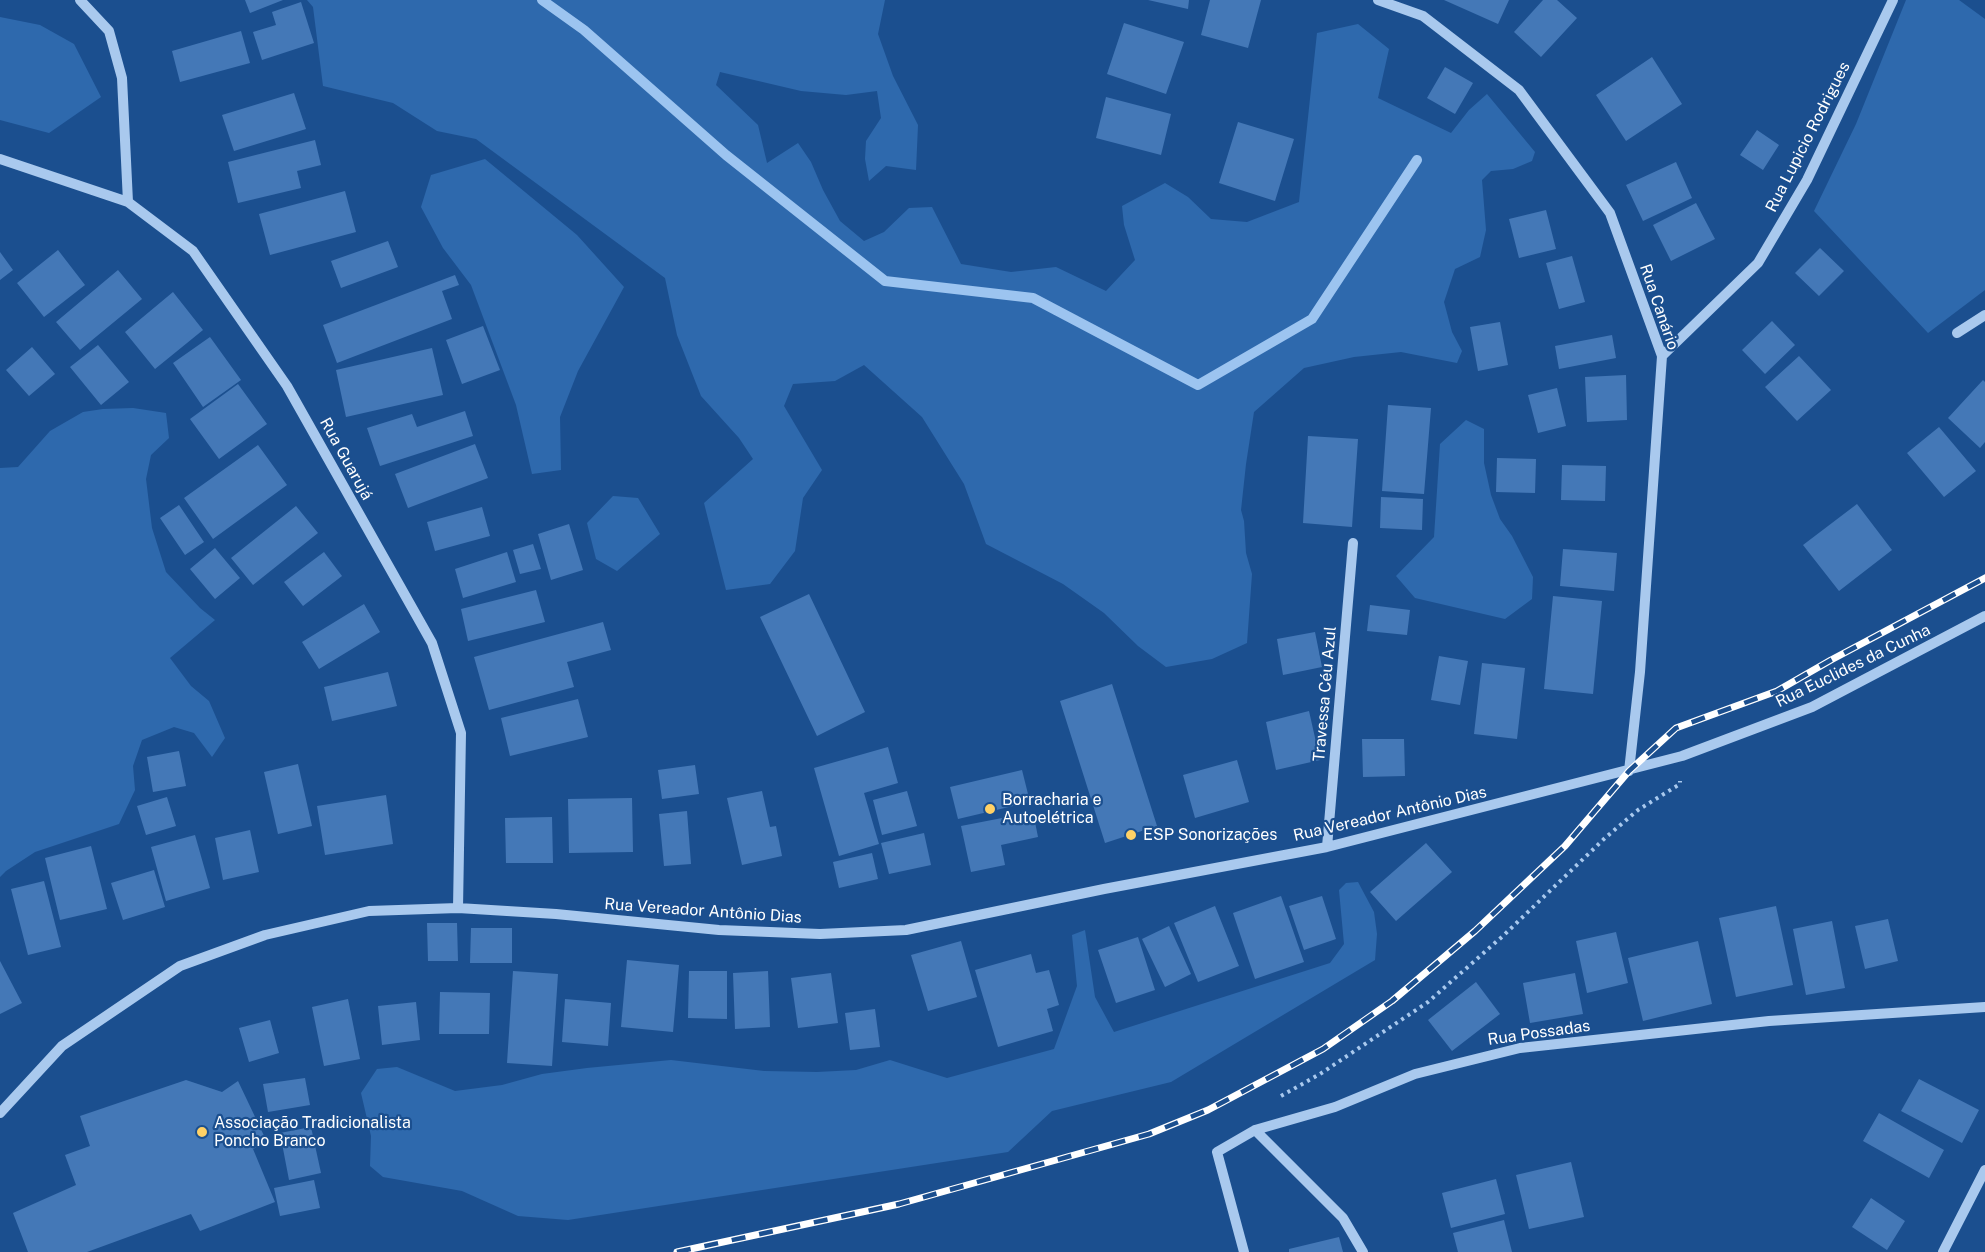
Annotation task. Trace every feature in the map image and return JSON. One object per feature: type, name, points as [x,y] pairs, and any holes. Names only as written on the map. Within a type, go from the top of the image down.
[{"type":"street","points":[[80,0],[109,31],[122,78],[128,202]]},
{"type":"street","name":"Rua Canário","points":[[1377,0],[1423,16],[1519,90],[1610,213],[1662,356],[1640,672],[1629,771]]},
{"type":"street","name":"Rua Lupicio Rodrigues","points":[[1662,356],[1758,263],[1807,180],[1893,0]]},
{"type":"street","name":"Rua Guarujá","points":[[0,159],[128,202],[193,251],[287,386],[432,643],[461,733],[458,908]]},
{"type":"street","points":[[1957,333],[1985,315]]},
{"type":"street","name":"Travessa Céu Azul","points":[[1327,847],[1353,543]]},
{"type":"street","name":"Rua Euclides da Cunha","points":[[1629,771],[1682,756],[1812,707],[1985,616]]},
{"type":"street","name":"Rua Vereador Antônio Dias","points":[[0,1113],[62,1046],[180,966],[265,935],[369,911],[458,908],[556,914],[719,930],[820,934],[906,930],[1104,889],[1327,847],[1629,771]]},
{"type":"street","name":"Rua Possadas","points":[[1244,1252],[1217,1152],[1255,1130],[1335,1107],[1415,1074],[1520,1048],[1769,1021],[1985,1007]]},
{"type":"street","points":[[1255,1130],[1343,1218],[1363,1252]]},
{"type":"street","points":[[1943,1252],[1985,1170]]},
{"type":"path","points":[[1274,1100],[1320,1074],[1428,1002],[1504,935],[1605,838],[1638,810],[1680,784],[1682,756]]},
{"type":"shaded area","points":[[307,0],[885,0],[878,34],[893,76],[918,125],[916,170],[886,166],[869,181],[865,159],[866,141],[881,118],[877,91],[846,95],[801,91],[720,72],[716,85],[758,125],[767,163],[798,143],[811,162],[840,221],[864,241],[884,232],[909,208],[932,207],[961,264],[1011,272],[1056,267],[1106,291],[1135,260],[1124,225],[1122,206],[1165,183],[1188,197],[1211,219],[1247,222],[1299,202],[1317,33],[1358,24],[1389,49],[1378,98],[1451,133],[1469,110],[1487,94],[1535,152],[1532,161],[1513,169],[1491,171],[1482,180],[1486,230],[1480,257],[1455,269],[1444,302],[1452,332],[1462,351],[1457,363],[1401,352],[1354,357],[1304,368],[1254,412],[1241,510],[1246,553],[1252,574],[1247,643],[1212,659],[1166,667],[1138,646],[1104,613],[1063,584],[986,544],[964,484],[922,417],[864,365],[835,381],[793,384],[784,406],[822,470],[803,498],[795,551],[770,584],[726,590],[704,503],[753,459],[739,438],[701,396],[677,335],[665,278],[476,139],[437,131],[393,103],[323,86],[313,7]]},
{"type":"shaded area","points":[[1906,0],[1959,0],[1985,19],[1985,290],[1928,333],[1814,211],[1856,124]]},
{"type":"shaded area","points":[[0,17],[40,25],[74,44],[101,97],[49,133],[0,120]]},
{"type":"shaded area","points":[[485,159],[577,235],[624,287],[578,371],[560,417],[561,470],[532,474],[516,405],[471,285],[443,248],[421,207],[431,175]]},
{"type":"shaded area","points":[[133,408],[166,413],[169,438],[151,455],[146,479],[152,528],[166,572],[200,608],[215,620],[170,658],[191,686],[209,701],[225,738],[212,757],[194,733],[174,727],[142,740],[133,766],[135,790],[119,824],[35,852],[0,877],[0,468],[18,467],[50,431],[83,412]]},
{"type":"shaded area","points":[[1466,420],[1484,429],[1484,463],[1491,495],[1500,519],[1512,536],[1533,577],[1532,599],[1505,619],[1415,598],[1396,576],[1434,537],[1440,444]]},
{"type":"shaded area","points":[[613,496],[638,498],[660,534],[617,571],[596,559],[587,523]]},
{"type":"shaded area","points":[[1358,882],[1374,912],[1377,934],[1375,960],[1171,1082],[1052,1111],[1008,1152],[568,1220],[518,1216],[462,1191],[383,1177],[370,1166],[371,1136],[361,1093],[377,1069],[397,1067],[455,1091],[502,1085],[542,1074],[671,1060],[764,1071],[817,1072],[856,1070],[890,1060],[947,1078],[1054,1049],[1077,986],[1072,935],[1085,930],[1095,997],[1114,1032],[1330,963],[1344,944],[1339,890],[1346,883]]},
{"type":"building","points":[[245,0],[283,0],[250,13]]},
{"type":"building","points":[[1148,0],[1189,0],[1188,9]]},
{"type":"building","points":[[1210,0],[1261,0],[1248,48],[1201,35]]},
{"type":"building","points":[[1444,0],[1509,0],[1498,24]]},
{"type":"building","points":[[1543,0],[1557,0],[1577,18],[1541,57],[1514,32]]},
{"type":"building","points":[[301,2],[314,43],[262,60],[253,32],[276,25],[272,12]]},
{"type":"building","points":[[1124,23],[1184,42],[1166,94],[1107,74]]},
{"type":"building","points":[[241,31],[250,63],[180,82],[172,51]]},
{"type":"building","points":[[1652,57],[1682,104],[1626,141],[1596,95]]},
{"type":"building","points":[[1445,67],[1473,83],[1455,114],[1427,98]]},
{"type":"building","points":[[294,93],[306,129],[234,151],[222,115]]},
{"type":"building","points":[[1106,97],[1171,114],[1161,155],[1096,138]]},
{"type":"building","points":[[1238,122],[1294,139],[1275,201],[1219,183]]},
{"type":"building","points":[[1757,130],[1779,145],[1763,170],[1740,155]]},
{"type":"building","points":[[315,140],[321,165],[297,171],[301,188],[238,203],[228,162]]},
{"type":"building","points":[[1676,162],[1692,198],[1643,221],[1626,185]]},
{"type":"building","points":[[345,191],[356,232],[270,255],[259,214]]},
{"type":"building","points":[[1696,203],[1715,239],[1671,261],[1653,225]]},
{"type":"building","points":[[1546,210],[1556,249],[1519,258],[1509,219]]},
{"type":"building","points":[[388,241],[398,267],[341,288],[331,261]]},
{"type":"building","points":[[1820,248],[1844,271],[1819,296],[1795,273]]},
{"type":"building","points":[[58,250],[85,285],[44,317],[17,283]]},
{"type":"building","points":[[0,252],[13,270],[0,280]]},
{"type":"building","points":[[1572,256],[1585,302],[1559,309],[1546,263]]},
{"type":"building","points":[[118,270],[142,299],[80,350],[56,322]]},
{"type":"building","points":[[455,275],[459,285],[442,291],[452,319],[337,363],[323,325]]},
{"type":"building","points":[[173,292],[203,330],[155,369],[125,332]]},
{"type":"building","points":[[1772,321],[1795,345],[1765,374],[1742,350]]},
{"type":"building","points":[[1500,322],[1508,365],[1478,371],[1470,327]]},
{"type":"building","points":[[483,326],[500,370],[462,384],[446,340]]},
{"type":"building","points":[[1612,335],[1616,358],[1559,369],[1555,346]]},
{"type":"building","points":[[210,337],[241,380],[203,407],[173,363]]},
{"type":"building","points":[[98,345],[129,382],[101,405],[70,367]]},
{"type":"building","points":[[32,347],[55,374],[29,396],[6,370]]},
{"type":"building","points":[[432,348],[443,395],[346,417],[336,370]]},
{"type":"building","points":[[1799,356],[1831,390],[1797,421],[1765,387]]},
{"type":"building","points":[[1626,375],[1627,420],[1587,422],[1585,377]]},
{"type":"building","points":[[1983,380],[1985,382],[1985,442],[1980,448],[1948,418]]},
{"type":"building","points":[[238,384],[267,424],[219,459],[190,419]]},
{"type":"building","points":[[1557,388],[1566,426],[1538,433],[1528,395]]},
{"type":"building","points":[[1388,405],[1431,408],[1424,494],[1382,491]]},
{"type":"building","points":[[465,411],[473,436],[380,466],[367,428],[412,414],[417,427]]},
{"type":"building","points":[[1939,427],[1976,471],[1944,497],[1907,453]]},
{"type":"building","points":[[1308,436],[1358,439],[1352,527],[1303,523]]},
{"type":"building","points":[[475,444],[488,478],[408,508],[395,474]]},
{"type":"building","points":[[258,445],[287,485],[213,539],[184,498]]},
{"type":"building","points":[[1497,458],[1536,459],[1535,493],[1496,492]]},
{"type":"building","points":[[1562,465],[1606,466],[1605,501],[1561,500]]},
{"type":"building","points":[[1381,497],[1423,499],[1422,530],[1380,528]]},
{"type":"building","points":[[1857,504],[1892,550],[1839,591],[1803,545]]},
{"type":"building","points":[[179,505],[204,542],[185,555],[160,518]]},
{"type":"building","points":[[296,506],[318,533],[253,585],[231,558]]},
{"type":"building","points":[[482,507],[490,536],[435,551],[427,522]]},
{"type":"building","points":[[569,524],[583,570],[551,580],[538,534]]},
{"type":"building","points":[[533,544],[541,569],[520,574],[513,550]]},
{"type":"building","points":[[215,548],[240,578],[215,599],[190,569]]},
{"type":"building","points":[[1563,549],[1617,553],[1614,591],[1560,586]]},
{"type":"building","points":[[324,552],[342,576],[303,606],[284,582]]},
{"type":"building","points":[[507,552],[516,582],[463,598],[455,569]]},
{"type":"building","points":[[536,590],[545,622],[468,641],[461,609]]},
{"type":"building","points":[[809,594],[865,712],[817,736],[760,617]]},
{"type":"building","points":[[1553,596],[1602,601],[1593,694],[1544,689]]},
{"type":"building","points":[[364,604],[380,632],[319,669],[302,642]]},
{"type":"building","points":[[1370,605],[1410,610],[1407,635],[1367,631]]},
{"type":"building","points":[[603,622],[611,650],[567,662],[574,687],[489,710],[474,657]]},
{"type":"building","points":[[1315,632],[1322,667],[1283,675],[1277,639]]},
{"type":"building","points":[[1439,656],[1468,661],[1460,705],[1431,700]]},
{"type":"building","points":[[1482,663],[1525,668],[1517,739],[1474,734]]},
{"type":"building","points":[[388,672],[397,706],[332,721],[324,687]]},
{"type":"building","points":[[1112,684],[1157,826],[1105,843],[1060,701]]},
{"type":"building","points":[[578,699],[588,737],[510,756],[501,718]]},
{"type":"building","points":[[1309,711],[1320,760],[1276,770],[1266,722]]},
{"type":"building","points":[[1362,739],[1404,739],[1405,776],[1363,777]]},
{"type":"building","points":[[888,747],[898,783],[864,793],[879,844],[839,856],[814,768]]},
{"type":"building","points":[[179,751],[186,786],[153,792],[147,757]]},
{"type":"building","points":[[1237,760],[1249,802],[1195,818],[1183,775]]},
{"type":"building","points":[[298,764],[312,826],[278,834],[264,772]]},
{"type":"building","points":[[695,765],[699,794],[662,799],[658,770]]},
{"type":"building","points":[[1022,770],[1030,802],[958,819],[950,787]]},
{"type":"building","points":[[762,791],[770,827],[776,826],[782,856],[742,865],[727,798]]},
{"type":"building","points":[[907,791],[917,826],[882,835],[873,800]]},
{"type":"building","points":[[386,795],[393,844],[325,855],[317,806]]},
{"type":"building","points":[[167,797],[176,826],[146,835],[137,806]]},
{"type":"building","points":[[632,798],[633,852],[569,853],[568,799]]},
{"type":"building","points":[[687,811],[691,864],[664,866],[659,814]]},
{"type":"building","points":[[1033,812],[1038,837],[1001,845],[1005,865],[971,872],[961,826]]},
{"type":"building","points":[[552,817],[553,863],[506,863],[505,818]]},
{"type":"building","points":[[250,830],[259,872],[223,880],[215,838]]},
{"type":"building","points":[[924,833],[931,865],[889,874],[881,843]]},
{"type":"building","points":[[195,835],[210,888],[166,901],[151,847]]},
{"type":"building","points":[[1426,843],[1452,872],[1396,921],[1370,892]]},
{"type":"building","points":[[91,846],[107,909],[60,920],[45,858]]},
{"type":"building","points":[[872,853],[878,879],[839,888],[833,862]]},
{"type":"building","points":[[154,870],[165,907],[123,920],[111,883]]},
{"type":"building","points":[[44,881],[61,947],[28,955],[11,889]]},
{"type":"building","points":[[1281,896],[1304,962],[1255,979],[1233,913]]},
{"type":"building","points":[[1322,896],[1336,939],[1304,950],[1289,906]]},
{"type":"building","points":[[1215,906],[1239,966],[1198,982],[1174,923]]},
{"type":"building","points":[[1776,906],[1793,985],[1736,997],[1719,918]]},
{"type":"building","points":[[1888,919],[1898,961],[1865,969],[1855,926]]},
{"type":"building","points":[[1832,921],[1845,988],[1806,995],[1793,929]]},
{"type":"building","points":[[427,923],[457,923],[458,961],[428,961]]},
{"type":"building","points":[[1169,926],[1191,974],[1165,987],[1142,939]]},
{"type":"building","points":[[471,928],[512,928],[512,963],[470,963]]},
{"type":"building","points":[[1616,932],[1628,983],[1587,993],[1576,941]]},
{"type":"building","points":[[1138,937],[1155,990],[1116,1003],[1098,950]]},
{"type":"building","points":[[961,941],[977,997],[928,1011],[911,955]]},
{"type":"building","points":[[1698,941],[1712,1004],[1643,1021],[1628,958]]},
{"type":"building","points":[[1031,954],[1036,973],[1049,970],[1059,1005],[1047,1009],[1053,1031],[998,1047],[975,970]]},
{"type":"building","points":[[627,960],[679,965],[673,1032],[621,1027]]},
{"type":"building","points":[[0,961],[22,1003],[0,1014]]},
{"type":"building","points":[[513,971],[558,974],[552,1066],[507,1063]]},
{"type":"building","points":[[689,971],[727,971],[727,1019],[688,1018]]},
{"type":"building","points":[[768,971],[770,1027],[735,1029],[733,973]]},
{"type":"building","points":[[831,973],[838,1023],[798,1028],[791,978]]},
{"type":"building","points":[[1575,973],[1583,1014],[1530,1023],[1523,983]]},
{"type":"building","points":[[1476,982],[1500,1014],[1452,1051],[1428,1020]]},
{"type":"building","points":[[440,992],[490,993],[489,1034],[439,1034]]},
{"type":"building","points":[[348,999],[360,1059],[324,1066],[312,1007]]},
{"type":"building","points":[[565,999],[611,1003],[608,1046],[562,1042]]},
{"type":"building","points":[[416,1002],[420,1040],[382,1045],[378,1006]]},
{"type":"building","points":[[875,1009],[880,1047],[850,1050],[845,1013]]},
{"type":"building","points":[[270,1020],[279,1053],[249,1062],[239,1028]]},
{"type":"building","points":[[305,1078],[310,1105],[268,1112],[263,1084]]},
{"type":"building","points":[[1919,1079],[1979,1110],[1962,1143],[1901,1111]]},
{"type":"building","points":[[186,1080],[222,1092],[238,1081],[267,1142],[253,1149],[275,1202],[200,1231],[191,1214],[87,1252],[28,1252],[13,1213],[76,1185],[65,1155],[90,1146],[80,1116]]},
{"type":"building","points":[[1879,1113],[1944,1150],[1929,1178],[1863,1141]]},
{"type":"building","points":[[311,1127],[321,1173],[289,1180],[280,1133]]},
{"type":"building","points":[[1571,1162],[1584,1217],[1529,1229],[1516,1175]]},
{"type":"building","points":[[1496,1179],[1505,1214],[1451,1228],[1442,1193]]},
{"type":"building","points":[[314,1180],[320,1208],[280,1216],[274,1188]]},
{"type":"building","points":[[1871,1198],[1905,1221],[1887,1250],[1852,1227]]},
{"type":"building","points":[[1504,1220],[1512,1252],[1458,1252],[1453,1233]]},
{"type":"building","points":[[1339,1237],[1343,1252],[1289,1252],[1289,1249]]},
{"type":"waterway","points":[[542,0],[584,30],[726,155],[885,281],[1033,298],[1198,385],[1312,319],[1417,160]]},
{"type":"railway","points":[[677,1252],[899,1204],[1149,1134],[1208,1110],[1323,1049],[1392,1001],[1475,931],[1565,846],[1629,771],[1676,728],[1777,691],[1985,578]]},
{"type":"place","name":"Borracharia e Autoelétrica","points":[[990,809]]},
{"type":"place","name":"ESP Sonorizações","points":[[1131,835]]},
{"type":"place","name":"Associação Tradicionalista Poncho Branco","points":[[202,1132]]}]
